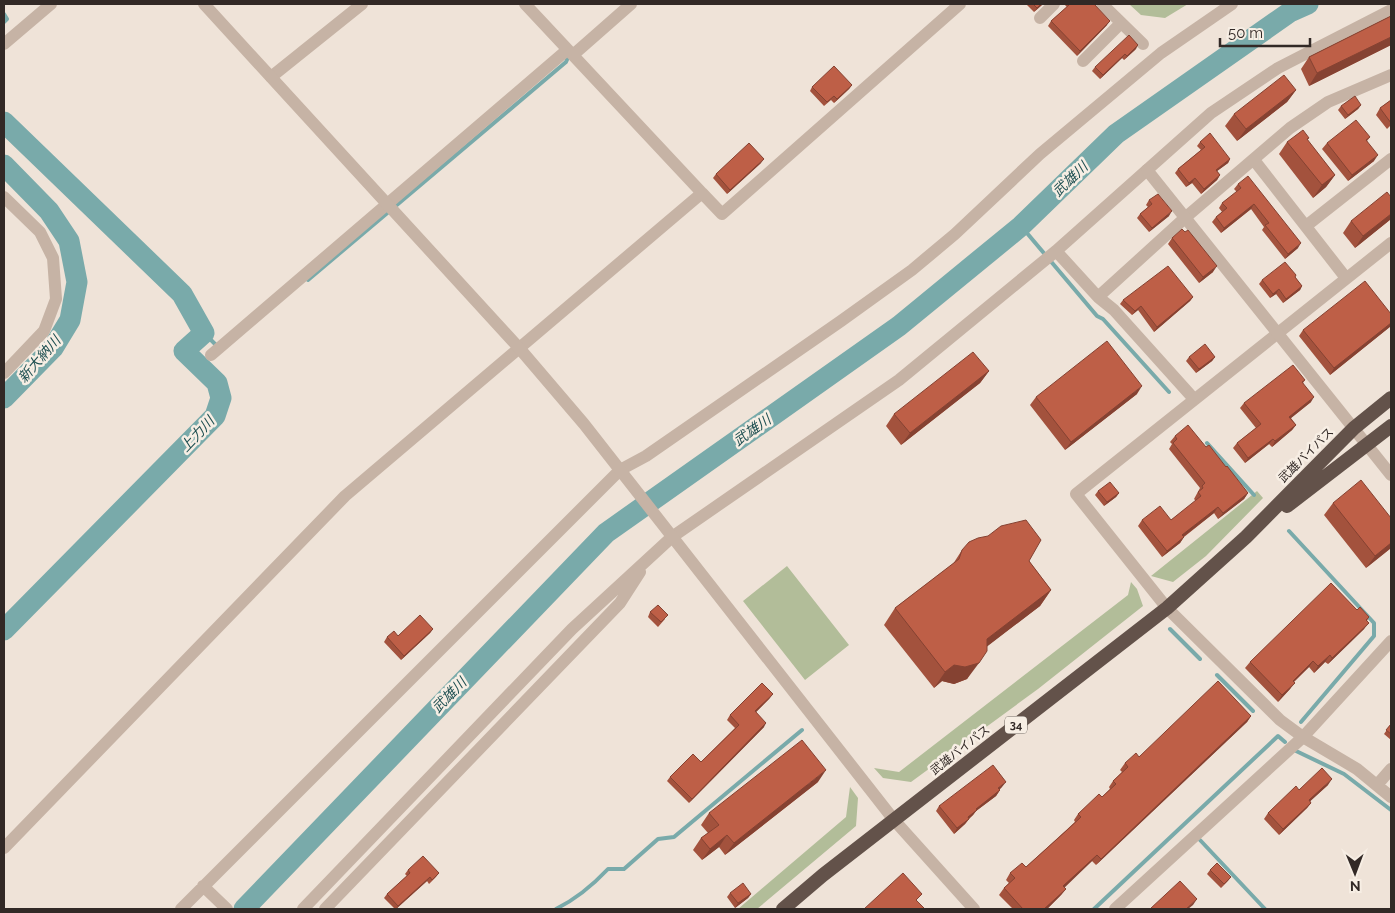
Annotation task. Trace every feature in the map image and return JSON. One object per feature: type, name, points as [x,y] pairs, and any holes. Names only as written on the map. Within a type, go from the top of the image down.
[{"type":"highway","name":"武雄バイパス","points":[[783,909],[823,875],[1167,608],[1246,537],[1354,428],[1391,398]]},
{"type":"highway","name":"武雄バイパス","points":[[1246,537],[1391,426]]},
{"type":"street","points":[[4,44],[51,4]]},
{"type":"street","points":[[204,4],[520,349],[584,424],[894,820],[974,909]]},
{"type":"street","points":[[271,77],[362,4]]},
{"type":"street","points":[[525,4],[722,214],[960,4]]},
{"type":"street","points":[[211,355],[386,203],[631,4]]},
{"type":"street","points":[[1040,18],[1054,4]]},
{"type":"street","points":[[1102,4],[1143,44]]},
{"type":"street","points":[[182,909],[621,471],[646,456],[912,270],[955,234],[1040,154],[1160,52],[1232,4]]},
{"type":"street","points":[[303,909],[572,629],[671,535],[899,380],[1056,251],[1211,113],[1278,68],[1390,13]]},
{"type":"street","points":[[1083,62],[1121,23]]},
{"type":"street","points":[[1098,297],[1186,217],[1290,128],[1328,102],[1391,75]]},
{"type":"street","points":[[1306,226],[1391,159]]},
{"type":"street","points":[[1254,160],[1346,278]]},
{"type":"street","points":[[1147,170],[1391,475]]},
{"type":"street","points":[[4,848],[345,496],[702,194]]},
{"type":"street","points":[[4,197],[40,232],[54,258],[56,299],[44,331],[4,372]]},
{"type":"street","points":[[1391,242],[1076,494],[1167,608],[1280,720],[1303,737],[1357,768],[1391,797]]},
{"type":"street","points":[[1056,251],[1098,297],[1114,310],[1194,399]]},
{"type":"street","points":[[325,909],[620,604],[650,556]]},
{"type":"street","points":[[1115,909],[1303,737],[1391,641]]},
{"type":"street","points":[[1377,785],[1391,769]]},
{"type":"street","points":[[203,886],[227,909]]},
{"type":"green space","points":[[1129,4],[1188,4],[1165,18],[1141,15]]},
{"type":"green space","points":[[1257,491],[1263,498],[1206,556],[1173,582],[1151,576]]},
{"type":"green space","points":[[787,566],[849,645],[805,680],[743,601]]},
{"type":"green space","points":[[1131,582],[1137,589],[1143,606],[1038,689],[911,782],[883,778],[874,768],[899,772],[1128,595]]},
{"type":"green space","points":[[850,787],[858,798],[856,826],[757,909],[738,909],[846,817]]},
{"type":"building","points":[[1033,4],[1041,4],[1037,8]]},
{"type":"building","points":[[1070,4],[1094,4],[1110,21],[1080,51],[1051,21]]},
{"type":"building","points":[[1391,16],[1391,37],[1317,73],[1309,57]]},
{"type":"building","points":[[1129,35],[1138,45],[1127,56],[1125,54],[1103,75],[1095,67]]},
{"type":"building","points":[[834,66],[852,85],[837,99],[834,96],[827,102],[812,87]]},
{"type":"building","points":[[1284,75],[1296,90],[1246,129],[1234,114]]},
{"type":"building","points":[[1355,96],[1361,105],[1348,115],[1341,106]]},
{"type":"building","points":[[1391,100],[1391,123],[1380,108]]},
{"type":"building","points":[[1356,120],[1370,137],[1366,140],[1378,155],[1352,175],[1327,143]]},
{"type":"building","points":[[1303,130],[1309,138],[1307,139],[1335,175],[1322,185],[1287,142]]},
{"type":"building","points":[[1210,133],[1230,159],[1216,170],[1220,175],[1204,189],[1195,178],[1189,183],[1178,169],[1205,147],[1200,142]]},
{"type":"building","points":[[749,143],[764,159],[730,190],[716,174]]},
{"type":"building","points":[[1248,176],[1301,243],[1288,254],[1265,225],[1269,223],[1254,204],[1224,228],[1216,217],[1227,208],[1222,203],[1241,188],[1238,184]]},
{"type":"building","points":[[1387,192],[1391,197],[1391,214],[1363,236],[1351,221]]},
{"type":"building","points":[[1158,194],[1172,211],[1152,228],[1140,214],[1152,204],[1149,200]]},
{"type":"building","points":[[1182,229],[1185,232],[1188,230],[1217,266],[1203,277],[1172,238]]},
{"type":"building","points":[[1285,262],[1302,286],[1286,299],[1279,289],[1273,294],[1262,280]]},
{"type":"building","points":[[1168,266],[1193,297],[1157,327],[1141,306],[1135,311],[1123,300]]},
{"type":"building","points":[[1365,281],[1391,314],[1391,323],[1334,368],[1303,330]]},
{"type":"building","points":[[1107,341],[1142,386],[1071,442],[1036,397]]},
{"type":"building","points":[[1205,344],[1215,357],[1199,369],[1189,357]]},
{"type":"building","points":[[973,352],[989,371],[910,433],[894,414]]},
{"type":"building","points":[[1293,365],[1305,380],[1302,382],[1314,397],[1289,417],[1296,425],[1248,458],[1237,443],[1261,424],[1244,403]]},
{"type":"building","points":[[1188,425],[1206,447],[1209,445],[1248,493],[1223,513],[1218,507],[1182,535],[1184,537],[1167,551],[1142,520],[1160,506],[1171,520],[1201,496],[1198,492],[1205,483],[1173,443],[1177,439],[1175,436]]},
{"type":"building","points":[[1361,480],[1391,518],[1391,543],[1375,556],[1333,503]]},
{"type":"building","points":[[1110,482],[1119,493],[1107,502],[1098,491]]},
{"type":"building","points":[[1026,520],[1041,540],[1029,561],[1051,590],[987,639],[987,651],[979,663],[965,667],[954,665],[945,672],[895,608],[959,559],[962,550],[969,542],[988,536],[1001,526]]},
{"type":"building","points":[[1331,583],[1357,610],[1360,607],[1369,617],[1366,620],[1369,623],[1332,658],[1330,655],[1318,666],[1313,661],[1293,681],[1295,683],[1282,695],[1250,662]]},
{"type":"building","points":[[658,605],[668,615],[661,622],[650,612]]},
{"type":"building","points":[[420,615],[433,629],[404,656],[387,637],[394,631],[398,636]]},
{"type":"building","points":[[1218,681],[1251,716],[1101,859],[1097,855],[1063,886],[1066,889],[1044,909],[1023,909],[1004,888],[1015,878],[1010,873],[1022,863],[1026,867],[1066,831],[1081,817],[1078,814],[1099,794],[1102,797],[1116,784],[1113,781],[1128,767],[1125,763],[1136,753],[1139,757]]},
{"type":"building","points":[[762,683],[773,694],[755,711],[766,723],[692,799],[670,777],[693,754],[701,762],[739,725],[730,715]]},
{"type":"building","points":[[1391,724],[1391,734],[1386,730]]},
{"type":"building","points":[[802,740],[826,770],[734,843],[727,835],[710,849],[701,838],[719,825],[709,813]]},
{"type":"building","points":[[993,765],[1006,782],[998,788],[1000,790],[976,809],[968,817],[969,819],[957,828],[939,806]]},
{"type":"building","points":[[1322,768],[1332,779],[1309,800],[1311,803],[1283,829],[1268,813],[1296,786],[1299,790]]},
{"type":"building","points":[[423,856],[439,873],[432,880],[430,877],[398,906],[387,894],[410,873],[408,870]]},
{"type":"building","points":[[1217,863],[1231,877],[1224,884],[1210,870]]},
{"type":"building","points":[[903,873],[922,894],[916,900],[925,909],[864,909]]},
{"type":"building","points":[[1180,881],[1197,899],[1186,909],[1150,909]]},
{"type":"building","points":[[743,883],[751,894],[738,903],[730,893]]},
{"type":"waterway","name":"武雄川","points":[[244,909],[606,533],[899,326],[1021,226],[1116,134],[1290,12],[1308,4]]},
{"type":"waterway","points":[[4,14],[7,19],[4,22]]},
{"type":"waterway","points":[[308,280],[566,62],[569,55]]},
{"type":"waterway","name":"上力川","points":[[4,122],[182,294],[204,333],[184,351],[217,383],[221,398],[215,416],[4,630]]},
{"type":"waterway","name":"新大納川","points":[[4,165],[49,211],[69,241],[77,282],[70,320],[53,348],[4,398]]},
{"type":"waterway","points":[[1021,226],[1097,316],[1103,319],[1169,392]]},
{"type":"waterway","points":[[204,333],[217,346]]},
{"type":"waterway","points":[[1207,443],[1254,495]]},
{"type":"waterway","points":[[1289,531],[1374,623],[1374,636],[1301,722]]},
{"type":"waterway","points":[[1170,629],[1200,659]]},
{"type":"waterway","points":[[1217,675],[1253,711]]},
{"type":"waterway","points":[[556,909],[584,892],[608,869],[624,869],[658,839],[674,837],[802,730]]},
{"type":"waterway","points":[[1094,909],[1278,736],[1285,742]]},
{"type":"waterway","points":[[1294,750],[1344,774],[1391,810]]},
{"type":"waterway","points":[[1200,840],[1265,909]]}]
